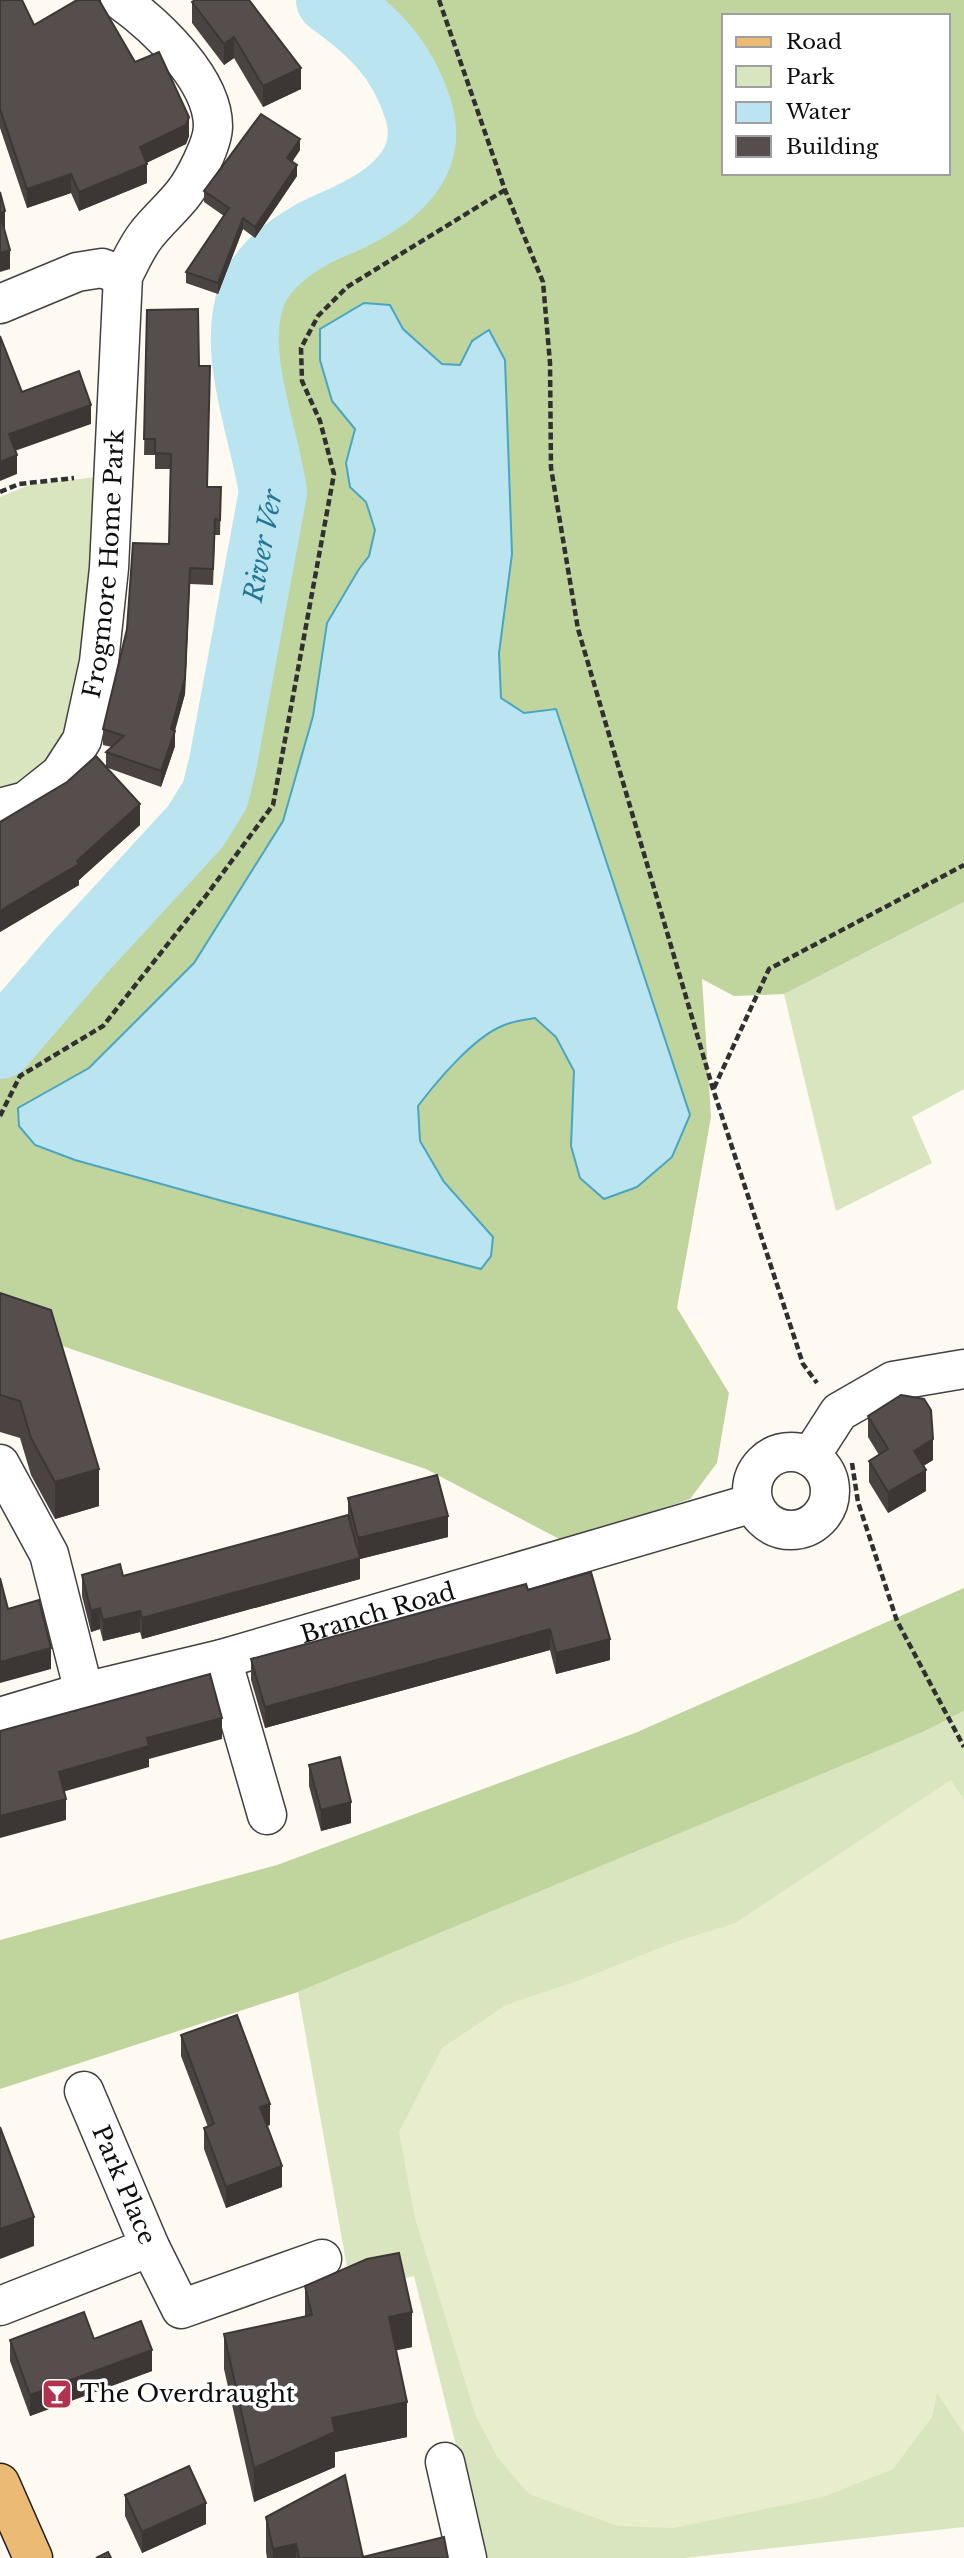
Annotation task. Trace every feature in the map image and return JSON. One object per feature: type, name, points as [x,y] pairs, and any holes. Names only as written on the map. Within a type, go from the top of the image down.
[{"type":"main road","points":[[0,2483],[33,2558]]},
{"type":"street","name":"Frogmore Home Park","points":[[0,808],[26,802],[60,774],[82,740],[99,662],[109,568],[123,276],[145,236],[184,194],[202,163],[214,127],[207,99],[174,46],[148,20],[120,0]]},
{"type":"street","points":[[0,304],[77,272],[102,268],[123,276]]},
{"type":"street","points":[[810,1457],[839,1412],[893,1381],[964,1369]]},
{"type":"street","points":[[795,1452],[810,1457],[821,1467],[829,1480],[830,1495],[825,1510],[816,1522],[802,1529],[787,1530],[772,1526],[761,1516],[753,1503],[752,1487],[757,1473],[766,1462],[780,1454],[795,1452]]},
{"type":"street","points":[[0,1464],[49,1554],[84,1692]]},
{"type":"street","name":"Branch Road","points":[[0,1717],[84,1692],[222,1658],[753,1503]]},
{"type":"street","points":[[222,1658],[267,1815]]},
{"type":"street","name":"Park Place","points":[[0,2306],[150,2247],[84,2091]]},
{"type":"street","points":[[150,2247],[181,2309],[322,2259]]},
{"type":"street","points":[[445,2462],[467,2558]]},
{"type":"path","points":[[439,0],[505,190],[544,282],[550,363],[551,468],[578,629],[713,1090],[803,1364],[839,1412],[848,1429],[858,1502],[897,1621],[964,1746]]},
{"type":"path","points":[[0,1116],[20,1076],[103,1026],[205,897],[273,805],[334,474],[320,421],[302,381],[301,348],[318,316],[347,288],[505,190]]},
{"type":"path","points":[[0,492],[19,484],[113,473]]},
{"type":"path","points":[[713,1090],[769,969],[964,865]]},
{"type":"green space","points":[[356,0],[964,0],[964,902],[784,994],[734,996],[702,979],[711,1117],[677,1308],[729,1393],[717,1463],[690,1499],[565,1542],[426,1469],[0,1325],[0,1072],[227,817],[234,793],[236,750],[250,663],[273,555],[281,469],[258,318],[268,284],[312,244],[379,223],[419,198],[437,171],[447,145],[443,103],[423,69],[382,19]],"holes":[[[390,305],[403,329],[442,364],[460,365],[472,341],[505,360],[512,554],[499,653],[501,698],[524,713],[556,709],[690,1115],[571,1146],[574,1072],[556,1037],[535,1018],[510,1023],[491,1032],[457,1061],[418,1105],[420,1141],[444,1182],[493,1237],[226,1202],[75,1160],[35,1145],[19,1108],[89,1068],[194,963],[283,821],[313,716],[327,623],[369,556],[375,529],[366,502],[346,463],[355,429],[332,401],[320,360]]]},
{"type":"green space","points":[[105,476],[90,653],[68,741],[42,776],[0,795],[0,497],[29,485]]},
{"type":"green space","points":[[964,902],[964,1089],[912,1117],[932,1163],[836,1211],[784,994]]},
{"type":"green space","points":[[964,1588],[964,1711],[923,1732],[298,1992],[0,2089],[0,1940],[277,1865],[635,1733]]},
{"type":"green space","points":[[964,1711],[964,2527],[684,2558],[484,2558],[414,2276],[351,2290],[298,1992],[923,1732]]},
{"type":"green space","points":[[951,1780],[964,1800],[964,2434],[937,2393],[932,2417],[893,2469],[823,2497],[673,2528],[618,2526],[529,2494],[497,2457],[475,2414],[415,2218],[399,2132],[442,2048],[506,2005],[580,1980],[672,1943],[735,1923]]},
{"type":"water","points":[[364,303],[390,305],[403,329],[442,364],[460,365],[472,341],[489,330],[505,360],[512,554],[499,653],[501,698],[524,713],[556,709],[690,1115],[672,1157],[637,1187],[604,1199],[580,1178],[571,1146],[574,1071],[556,1037],[535,1018],[506,1024],[479,1040],[445,1073],[418,1106],[420,1141],[444,1182],[493,1237],[491,1256],[481,1269],[75,1160],[35,1145],[19,1126],[18,1108],[89,1068],[194,963],[283,821],[313,716],[327,623],[369,556],[375,530],[366,502],[350,487],[346,463],[355,429],[332,401],[320,360],[320,329]]},
{"type":"building","points":[[0,0],[22,0],[34,25],[77,0],[99,0],[135,62],[159,52],[189,117],[186,125],[140,147],[147,164],[79,192],[71,174],[27,189],[0,109]]},
{"type":"building","points":[[249,0],[301,68],[263,86],[234,37],[224,44],[192,2]]},
{"type":"building","points":[[261,114],[300,139],[287,158],[297,165],[255,227],[243,218],[218,283],[186,272],[229,208],[204,191]]},
{"type":"building","points":[[0,192],[5,211],[0,213]]},
{"type":"building","points":[[0,214],[10,250],[0,253]]},
{"type":"building","points":[[198,309],[199,366],[210,366],[207,487],[221,487],[220,520],[215,519],[213,569],[190,568],[185,678],[171,729],[175,731],[161,771],[106,752],[124,736],[103,729],[127,629],[133,543],[169,544],[171,454],[155,453],[155,439],[144,439],[147,310]]},
{"type":"building","points":[[0,336],[22,392],[79,371],[91,405],[9,434],[17,455],[0,462]]},
{"type":"building","points":[[96,756],[140,804],[77,861],[79,864],[0,911],[0,822],[67,782]]},
{"type":"building","points":[[0,1293],[51,1310],[99,1469],[55,1482],[31,1438],[20,1401],[0,1395]]},
{"type":"building","points":[[901,1395],[924,1399],[931,1410],[933,1439],[914,1451],[926,1470],[888,1492],[869,1461],[888,1449],[868,1416]]},
{"type":"building","points":[[437,1475],[448,1516],[358,1538],[348,1498]]},
{"type":"building","points":[[348,1515],[360,1558],[142,1618],[140,1611],[103,1620],[100,1608],[91,1611],[82,1575],[120,1564],[123,1576]]},
{"type":"building","points":[[591,1572],[610,1639],[556,1653],[550,1629],[265,1707],[251,1659],[526,1584],[528,1590]]},
{"type":"building","points":[[0,1578],[8,1609],[39,1600],[51,1648],[0,1662]]},
{"type":"building","points":[[210,1674],[222,1718],[147,1738],[149,1746],[59,1772],[66,1799],[0,1816],[0,1731]]},
{"type":"building","points":[[340,1757],[351,1802],[321,1810],[309,1765]]},
{"type":"building","points":[[237,2015],[270,2104],[260,2107],[282,2166],[226,2187],[204,2128],[214,2124],[181,2035]]},
{"type":"building","points":[[0,2127],[34,2217],[0,2229]]},
{"type":"building","points":[[399,2253],[412,2312],[389,2317],[407,2402],[332,2418],[335,2432],[254,2468],[224,2334],[312,2315],[305,2286],[367,2259]]},
{"type":"building","points":[[84,2312],[94,2339],[141,2321],[152,2350],[30,2395],[10,2340]]},
{"type":"building","points":[[189,2466],[206,2503],[142,2532],[125,2495]]},
{"type":"building","points":[[345,2475],[363,2557],[444,2537],[448,2558],[299,2558],[296,2544],[273,2549],[266,2517]]},
{"type":"building","points":[[108,2552],[111,2558],[96,2558]]},
{"type":"waterway","name":"River Ver","points":[[0,1045],[80,952],[195,827],[215,795],[273,492],[247,366],[246,317],[256,285],[269,267],[293,246],[388,194],[410,171],[417,158],[422,127],[418,109],[403,74],[372,34],[330,0]]},
{"type":"place","name":"The Overdraught","points":[[57,2394]]}]
